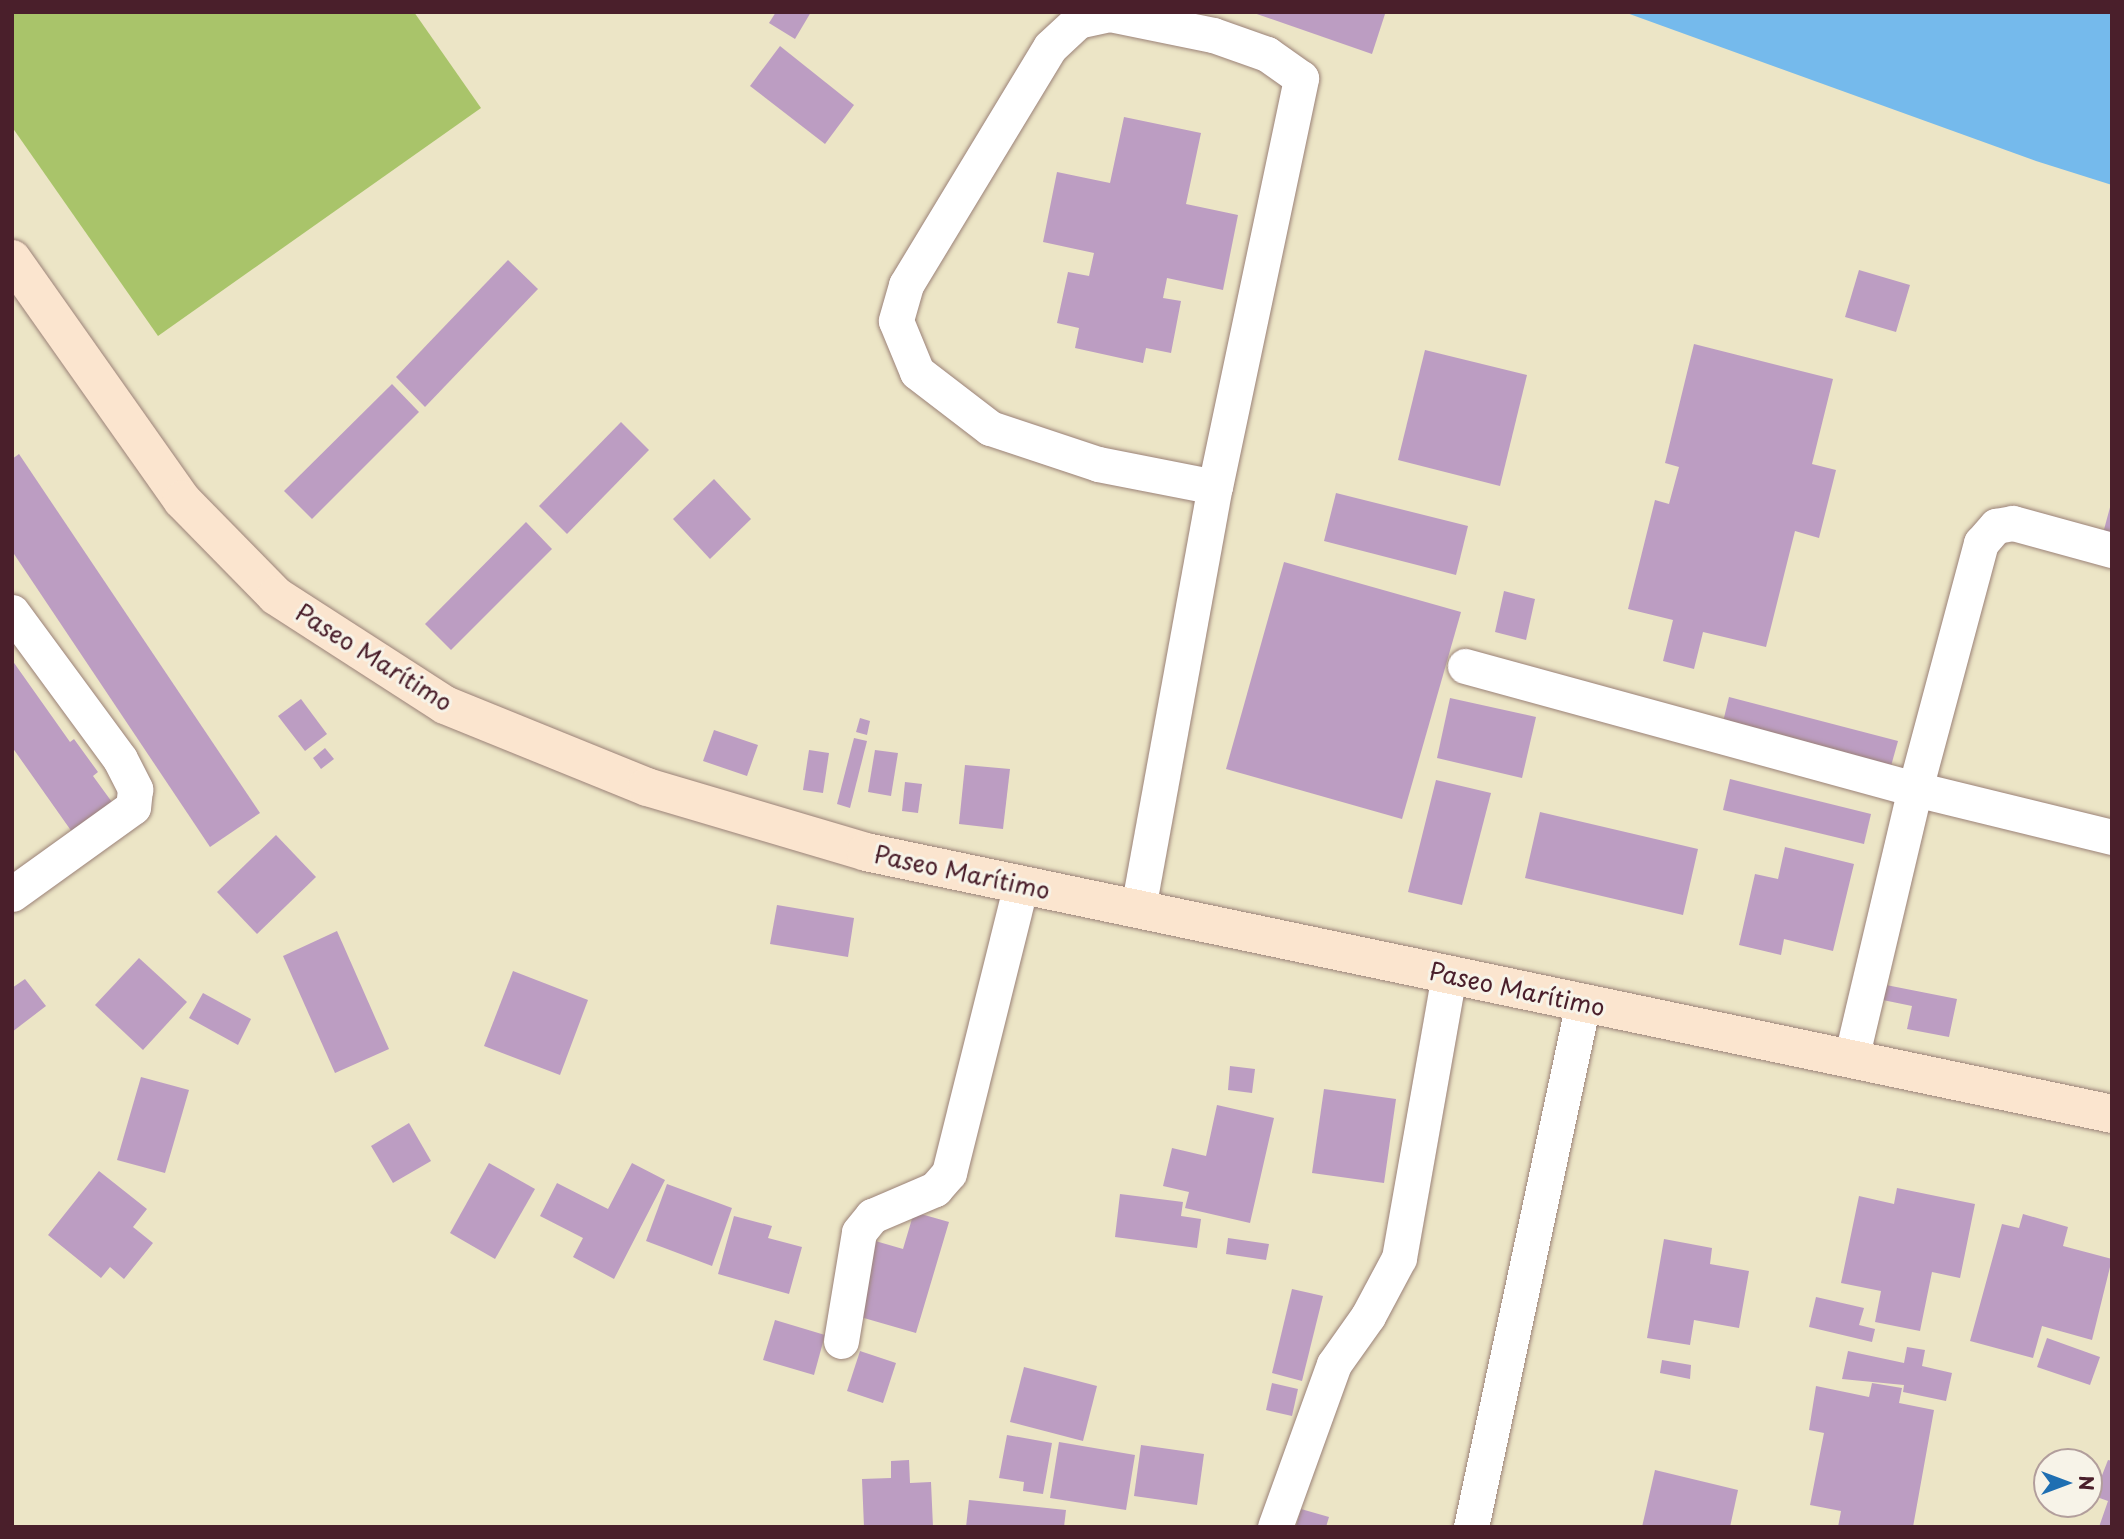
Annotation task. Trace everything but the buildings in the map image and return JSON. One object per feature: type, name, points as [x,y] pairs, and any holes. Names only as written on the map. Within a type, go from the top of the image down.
[{"type":"main road","name":"Paseo Marítimo","points":[[12,259],[182,500],[276,596],[353,649],[445,705],[647,787],[866,852],[2112,1114]]},
{"type":"street","points":[[1138,909],[1215,487],[1301,78],[1267,54],[1213,35],[1110,14],[1078,21],[1042,59],[906,285],[896,321],[917,372],[990,428],[1098,464],[1215,487]]},
{"type":"street","points":[[1851,1059],[1915,789],[1981,543],[1996,526],[2013,523],[2112,550]]},
{"type":"street","points":[[12,612],[120,759],[135,789],[133,807],[12,894]]},
{"type":"street","points":[[1465,666],[1915,789],[2111,834]]},
{"type":"street","points":[[841,1341],[859,1232],[872,1216],[935,1189],[949,1173],[1021,885]]},
{"type":"street","points":[[1275,1527],[1334,1364],[1368,1316],[1399,1258],[1449,975]]},
{"type":"street","points":[[1471,1527],[1583,1003]]},
{"type":"green space","points":[[12,12],[414,12],[481,108],[158,336],[12,127]]},
{"type":"water","points":[[1624,12],[2112,12],[2112,185],[2036,161]]}]
